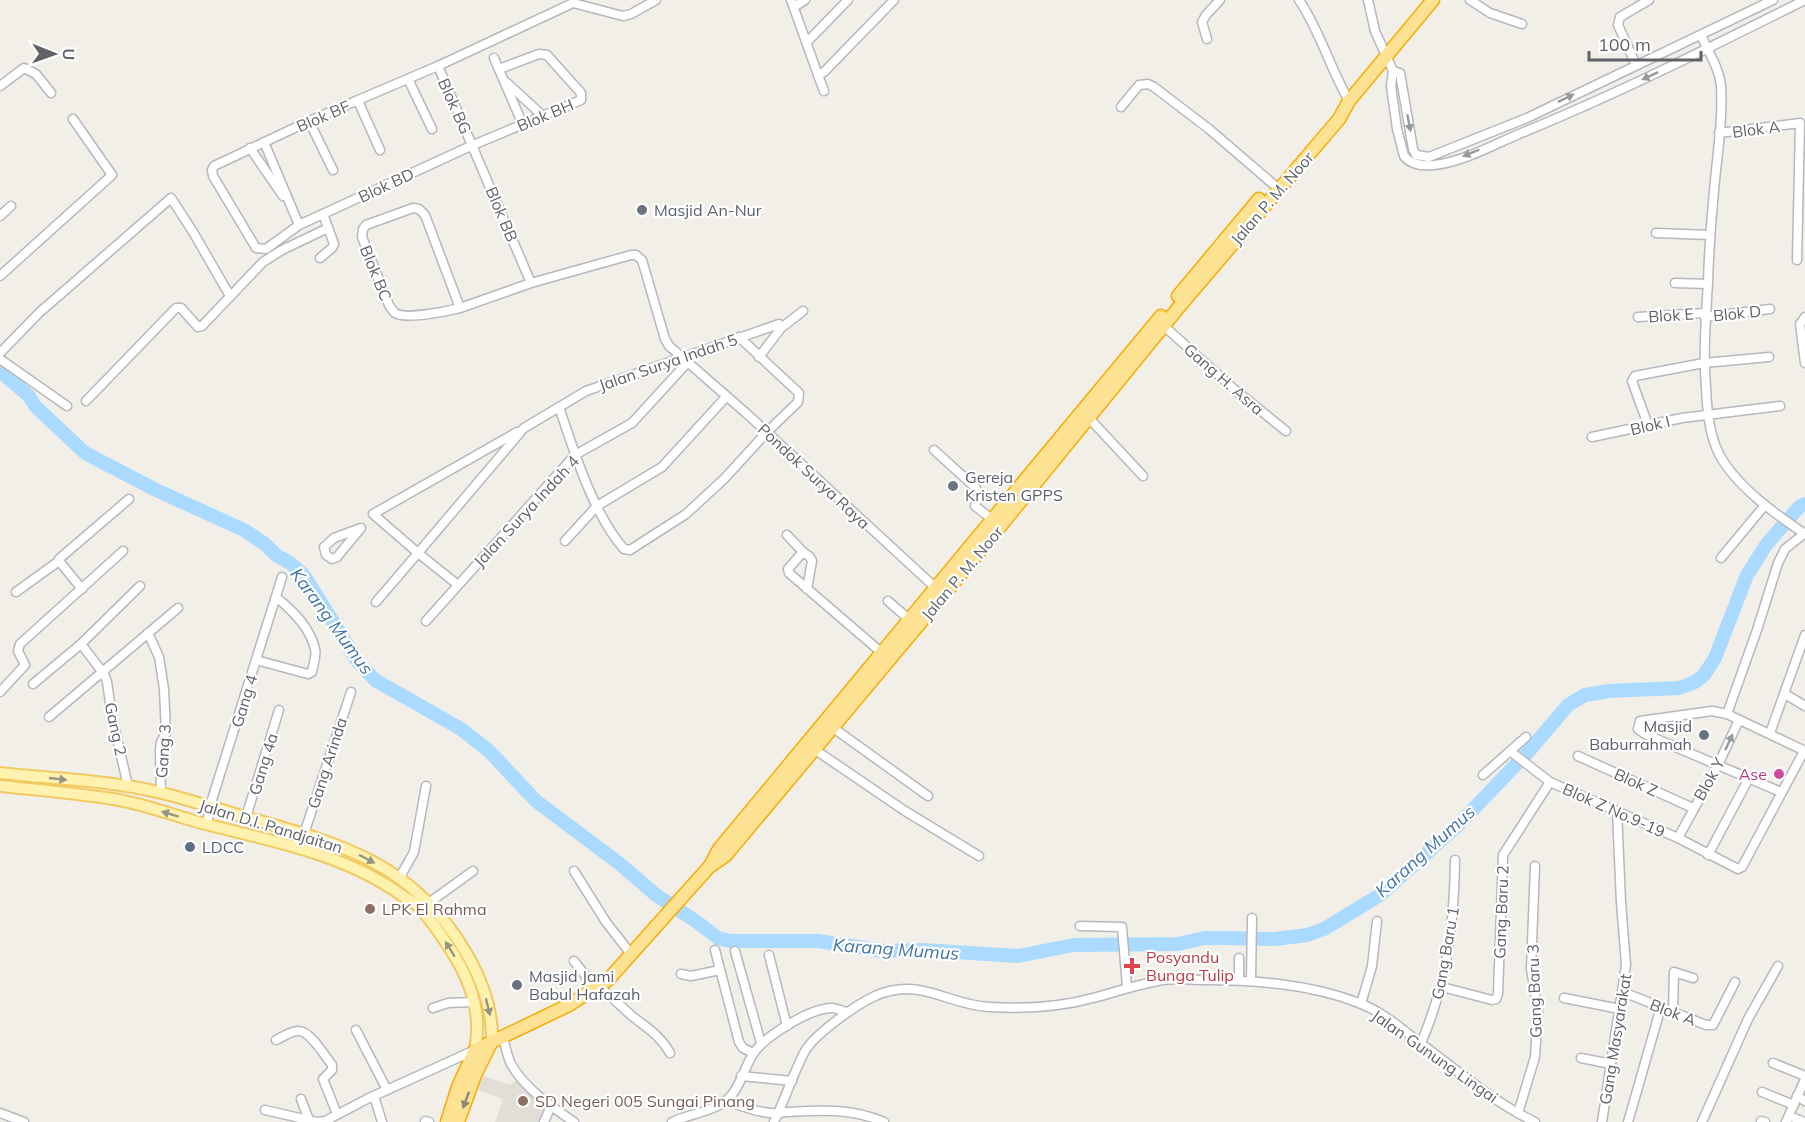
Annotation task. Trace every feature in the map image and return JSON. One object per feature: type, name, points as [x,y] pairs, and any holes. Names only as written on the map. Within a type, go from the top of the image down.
[{"type":"highway","name":"Jalan P. M. Noor","points":[[476,1050],[569,1005],[613,976],[709,867],[719,849],[831,724],[1263,201],[1340,119],[1347,104],[1432,0]]},
{"type":"highway","name":"Jalan P. M. Noor","points":[[709,867],[726,855],[814,749],[882,653],[910,620],[940,592],[993,520],[1164,326],[1263,201],[1273,184],[1338,110],[1347,104]]},
{"type":"highway","points":[[458,1122],[475,1075],[497,1039]]},
{"type":"highway","name":"Jalan D.I. Pandjaitan","points":[[447,1122],[458,1087],[476,1050]]},
{"type":"main road","name":"Jalan D.I. Pandjaitan","points":[[0,773],[128,786],[161,792],[304,834],[357,854],[400,877],[430,902],[458,939],[479,977],[497,1039]]},
{"type":"main road","name":"Jalan D.I. Pandjaitan","points":[[0,786],[114,799],[207,825],[298,846],[382,882],[417,906],[429,919],[459,964],[474,1002],[478,1027],[476,1050]]},
{"type":"street","points":[[572,2],[623,16],[656,0]]},
{"type":"street","points":[[806,0],[793,4],[824,92]]},
{"type":"street","points":[[807,42],[848,0]]},
{"type":"street","points":[[818,75],[831,65],[894,0]]},
{"type":"street","points":[[1207,39],[1202,22],[1220,0]]},
{"type":"street","points":[[1299,0],[1313,23],[1347,104]]},
{"type":"street","points":[[1368,0],[1375,31],[1393,71],[1400,73],[1415,159]]},
{"type":"street","points":[[1470,0],[1490,13],[1522,24]]},
{"type":"street","points":[[1636,65],[1618,25],[1620,17],[1649,0]]},
{"type":"street","points":[[1415,159],[1429,157],[1516,122],[1773,0]]},
{"type":"street","points":[[1415,159],[1432,165],[1456,159],[1572,113],[1707,50],[1805,0]]},
{"type":"street","name":"Blok BF","points":[[212,170],[214,166],[250,148],[438,66],[572,2]]},
{"type":"street","points":[[1701,35],[1716,65],[1719,79],[1719,133],[1705,315],[1704,363],[1708,415],[1718,453],[1731,471],[1767,506],[1801,534],[1785,549],[1778,563],[1757,630],[1726,714]]},
{"type":"street","name":"Blok BH","points":[[473,146],[581,100],[582,95],[549,56],[539,54],[499,69]]},
{"type":"street","points":[[494,58],[523,125]]},
{"type":"street","name":"Blok BG","points":[[438,66],[473,146]]},
{"type":"street","points":[[0,86],[24,68],[36,74],[51,93]]},
{"type":"street","points":[[408,79],[432,129]]},
{"type":"street","points":[[503,79],[543,116]]},
{"type":"street","points":[[1121,107],[1139,85],[1148,84],[1154,87],[1209,129],[1273,184]]},
{"type":"street","points":[[358,101],[380,150]]},
{"type":"street","points":[[0,276],[112,175],[73,119]]},
{"type":"street","points":[[309,121],[333,170]]},
{"type":"street","name":"Blok A","points":[[1719,133],[1800,123],[1797,260]]},
{"type":"street","points":[[264,142],[299,225]]},
{"type":"street","name":"Blok BD","points":[[212,170],[219,186],[259,249],[266,249],[299,225],[473,146]]},
{"type":"street","name":"Blok BB","points":[[473,146],[531,283]]},
{"type":"street","points":[[250,148],[287,201]]},
{"type":"street","points":[[0,353],[40,312],[171,198],[230,296]]},
{"type":"street","points":[[0,216],[11,206]]},
{"type":"street","name":"Blok BC","points":[[460,308],[425,215],[419,209],[413,208],[366,225],[362,237],[389,305],[401,315],[460,308],[531,283],[631,255],[638,256],[642,260],[665,339],[684,361]]},
{"type":"street","points":[[320,258],[334,244],[323,214]]},
{"type":"street","points":[[86,401],[176,308],[181,308],[199,328],[205,325],[263,261],[330,233]]},
{"type":"street","points":[[1656,233],[1710,235]]},
{"type":"street","points":[[1675,283],[1708,284]]},
{"type":"street","name":"Blok D","points":[[1705,315],[1770,309]]},
{"type":"street","points":[[781,328],[803,311]]},
{"type":"street","name":"Blok E","points":[[1638,317],[1705,315]]},
{"type":"street","points":[[1804,317],[1800,324],[1805,363]]},
{"type":"street","name":"Jalan Surya Indah 5","points":[[361,528],[373,514],[586,391],[684,361],[739,337],[777,324],[781,328],[759,357]]},
{"type":"street","name":"Gang H. Asra","points":[[1164,326],[1234,389],[1286,431]]},
{"type":"street","points":[[559,407],[575,454],[597,506],[619,544],[624,549],[630,550],[686,514],[724,479],[798,402],[800,393],[739,337]]},
{"type":"street","points":[[1648,425],[1632,378],[1640,374],[1704,363],[1769,357]]},
{"type":"street","points":[[0,359],[67,406]]},
{"type":"street","name":"Pondok Surya Raya","points":[[684,361],[767,432],[940,592]]},
{"type":"street","name":"Jalan Surya Indah 4","points":[[426,621],[575,454],[632,423],[684,361]]},
{"type":"street","points":[[565,541],[597,506],[662,467],[726,397]]},
{"type":"street","name":"Blok I","points":[[1592,436],[1708,415],[1780,406]]},
{"type":"street","points":[[1084,419],[1143,476]]},
{"type":"street","name":"Jalan Surya Indah 5","points":[[376,602],[524,428]]},
{"type":"street","points":[[934,450],[976,488],[978,497],[975,506],[993,520]]},
{"type":"street","points":[[16,592],[59,561],[129,499]]},
{"type":"street","points":[[1721,558],[1767,506]]},
{"type":"street","points":[[373,514],[458,585]]},
{"type":"street","points":[[787,535],[812,561],[807,589]]},
{"type":"street","points":[[0,692],[24,668],[25,663],[18,648],[123,551]]},
{"type":"street","points":[[803,552],[788,568],[789,573],[882,653]]},
{"type":"street","points":[[59,561],[82,589]]},
{"type":"street","name":"Gang 4","points":[[207,825],[210,806],[282,577]]},
{"type":"street","points":[[33,684],[81,644],[140,586]]},
{"type":"street","points":[[256,660],[308,674],[312,672],[316,655],[305,627],[291,609],[276,597]]},
{"type":"street","points":[[888,601],[910,620]]},
{"type":"street","points":[[103,672],[178,608]]},
{"type":"street","name":"Gang 3","points":[[148,633],[161,666],[165,711],[166,733],[160,750],[161,792]]},
{"type":"street","points":[[1770,733],[1805,635]]},
{"type":"street","name":"Gang 2","points":[[81,644],[103,672],[107,682],[112,717],[128,786]]},
{"type":"street","name":"Gang 2","points":[[49,717],[103,672]]},
{"type":"street","name":"Gang Arinda","points":[[304,834],[351,692]]},
{"type":"street","points":[[1785,694],[1805,706]]},
{"type":"street","name":"Gang 4a","points":[[246,817],[279,710]]},
{"type":"street","points":[[1709,711],[1726,714],[1739,720],[1804,751],[1781,792],[1638,729],[1642,720],[1709,711]]},
{"type":"street","name":"Blok Y","points":[[1678,838],[1718,765],[1739,720]]},
{"type":"street","points":[[831,724],[928,796]]},
{"type":"street","points":[[1483,776],[1526,737]]},
{"type":"street","points":[[814,749],[905,811],[979,856]]},
{"type":"street","name":"Blok Z No.9-19","points":[[1511,752],[1550,782],[1678,838],[1740,869],[1781,792]]},
{"type":"street","name":"Blok Z","points":[[1578,756],[1694,808]]},
{"type":"street","points":[[1708,855],[1749,778]]},
{"type":"street","name":"Gang Baru 2","points":[[1442,987],[1492,1000],[1496,999],[1503,855],[1550,782]]},
{"type":"street","points":[[400,877],[414,852],[426,786]]},
{"type":"street","name":"Gang Masyarakat","points":[[1602,1122],[1626,965],[1617,811]]},
{"type":"street","name":"Gang Baru 1","points":[[1421,1043],[1442,987],[1455,899],[1455,860]]},
{"type":"street","name":"Gang Baru 3","points":[[1518,1113],[1535,1057],[1538,1011],[1531,969],[1535,866]]},
{"type":"street","points":[[430,902],[473,871]]},
{"type":"street","points":[[574,871],[606,922],[631,954]]},
{"type":"street","points":[[1251,980],[1252,921]]},
{"type":"street","points":[[1361,1004],[1372,966],[1377,921]]},
{"type":"street","points":[[1080,926],[1120,926],[1123,928],[1127,987]]},
{"type":"street","points":[[715,950],[739,1042],[743,1048],[753,1053]]},
{"type":"street","points":[[735,951],[761,1043]]},
{"type":"street","points":[[769,955],[787,1026]]},
{"type":"street","points":[[1239,958],[1239,980]]},
{"type":"street","points":[[574,961],[597,987],[656,1033],[664,1041],[670,1053]]},
{"type":"street","points":[[1702,1122],[1748,1019],[1778,966]]},
{"type":"street","points":[[681,974],[691,976],[720,970]]},
{"type":"street","points":[[1673,1011],[1674,972],[1694,978]]},
{"type":"street","name":"Jalan Gunung Lingai","points":[[776,1118],[808,1047],[846,1012],[876,995],[905,988],[923,989],[988,1007],[1046,1006],[1091,999],[1127,987],[1165,980],[1251,980],[1326,993],[1361,1004],[1392,1022],[1482,1090],[1535,1122]]},
{"type":"street","name":"Blok A","points":[[1623,992],[1713,1025],[1735,982]]},
{"type":"street","points":[[1564,998],[1620,1009]]},
{"type":"street","points":[[433,1008],[448,1003],[474,1002]]},
{"type":"street","points":[[672,1122],[726,1101],[761,1043],[787,1026],[833,1005],[846,1012]]},
{"type":"street","points":[[1628,1122],[1661,1007]]},
{"type":"street","points":[[276,1040],[301,1030],[309,1035],[332,1065],[332,1070],[323,1079],[338,1114]]},
{"type":"street","points":[[356,1030],[387,1090]]},
{"type":"street","points":[[497,1039],[522,1080],[551,1106],[574,1122]]},
{"type":"street","points":[[265,1110],[309,1120],[325,1121],[476,1050]]},
{"type":"street","points":[[1581,1058],[1611,1064]]},
{"type":"street","points":[[1773,1062],[1805,1078],[1799,1101],[1787,1119],[1804,1122]]},
{"type":"street","points":[[741,1076],[792,1081]]},
{"type":"street","points":[[1762,1092],[1799,1101]]},
{"type":"street","points":[[374,1096],[382,1122]]},
{"type":"street","points":[[301,1099],[309,1120]]},
{"type":"street","points":[[726,1101],[776,1118],[786,1112],[834,1110],[870,1116],[884,1122]]},
{"type":"street","points":[[544,1122],[551,1106]]},
{"type":"street","points":[[1,1115],[24,1122]]},
{"type":"shaded area","name":"SD Negeri 005 Sungai Pinang","points":[[483,1076],[510,1085],[519,1078],[546,1103],[540,1122],[495,1122],[503,1099],[478,1090]]},
{"type":"waterway","name":"Karang Mumus","points":[[0,371],[29,396],[35,406],[85,453],[156,490],[244,530],[290,563],[303,574],[358,662],[375,680],[461,729],[489,751],[536,801],[620,864],[656,895],[718,938],[730,941],[818,941],[884,951],[922,950],[1018,956],[1074,945],[1178,944],[1204,938],[1275,939],[1307,935],[1324,929],[1380,895],[1459,824],[1529,751],[1568,705],[1585,695],[1609,691],[1679,688],[1695,682],[1704,675],[1715,658],[1747,575],[1766,545],[1799,507],[1805,504]]},
{"type":"place","name":"Masjid An-Nur","points":[[642,210]]},
{"type":"place","name":"Gereja Kristen GPPS","points":[[953,486]]},
{"type":"place","name":"Masjid Baburrahmah","points":[[1704,735]]},
{"type":"place","name":"Ase","points":[[1779,774]]},
{"type":"place","name":"LDCC","points":[[190,847]]},
{"type":"place","name":"LPK El Rahma","points":[[370,909]]},
{"type":"place","name":"Posyandu Bunga Tulip","points":[[1132,966]]},
{"type":"place","name":"Masjid Jami Babul Hafazah","points":[[517,985]]},
{"type":"place","name":"SD Negeri 005 Sungai Pinang","points":[[523,1101]]}]
